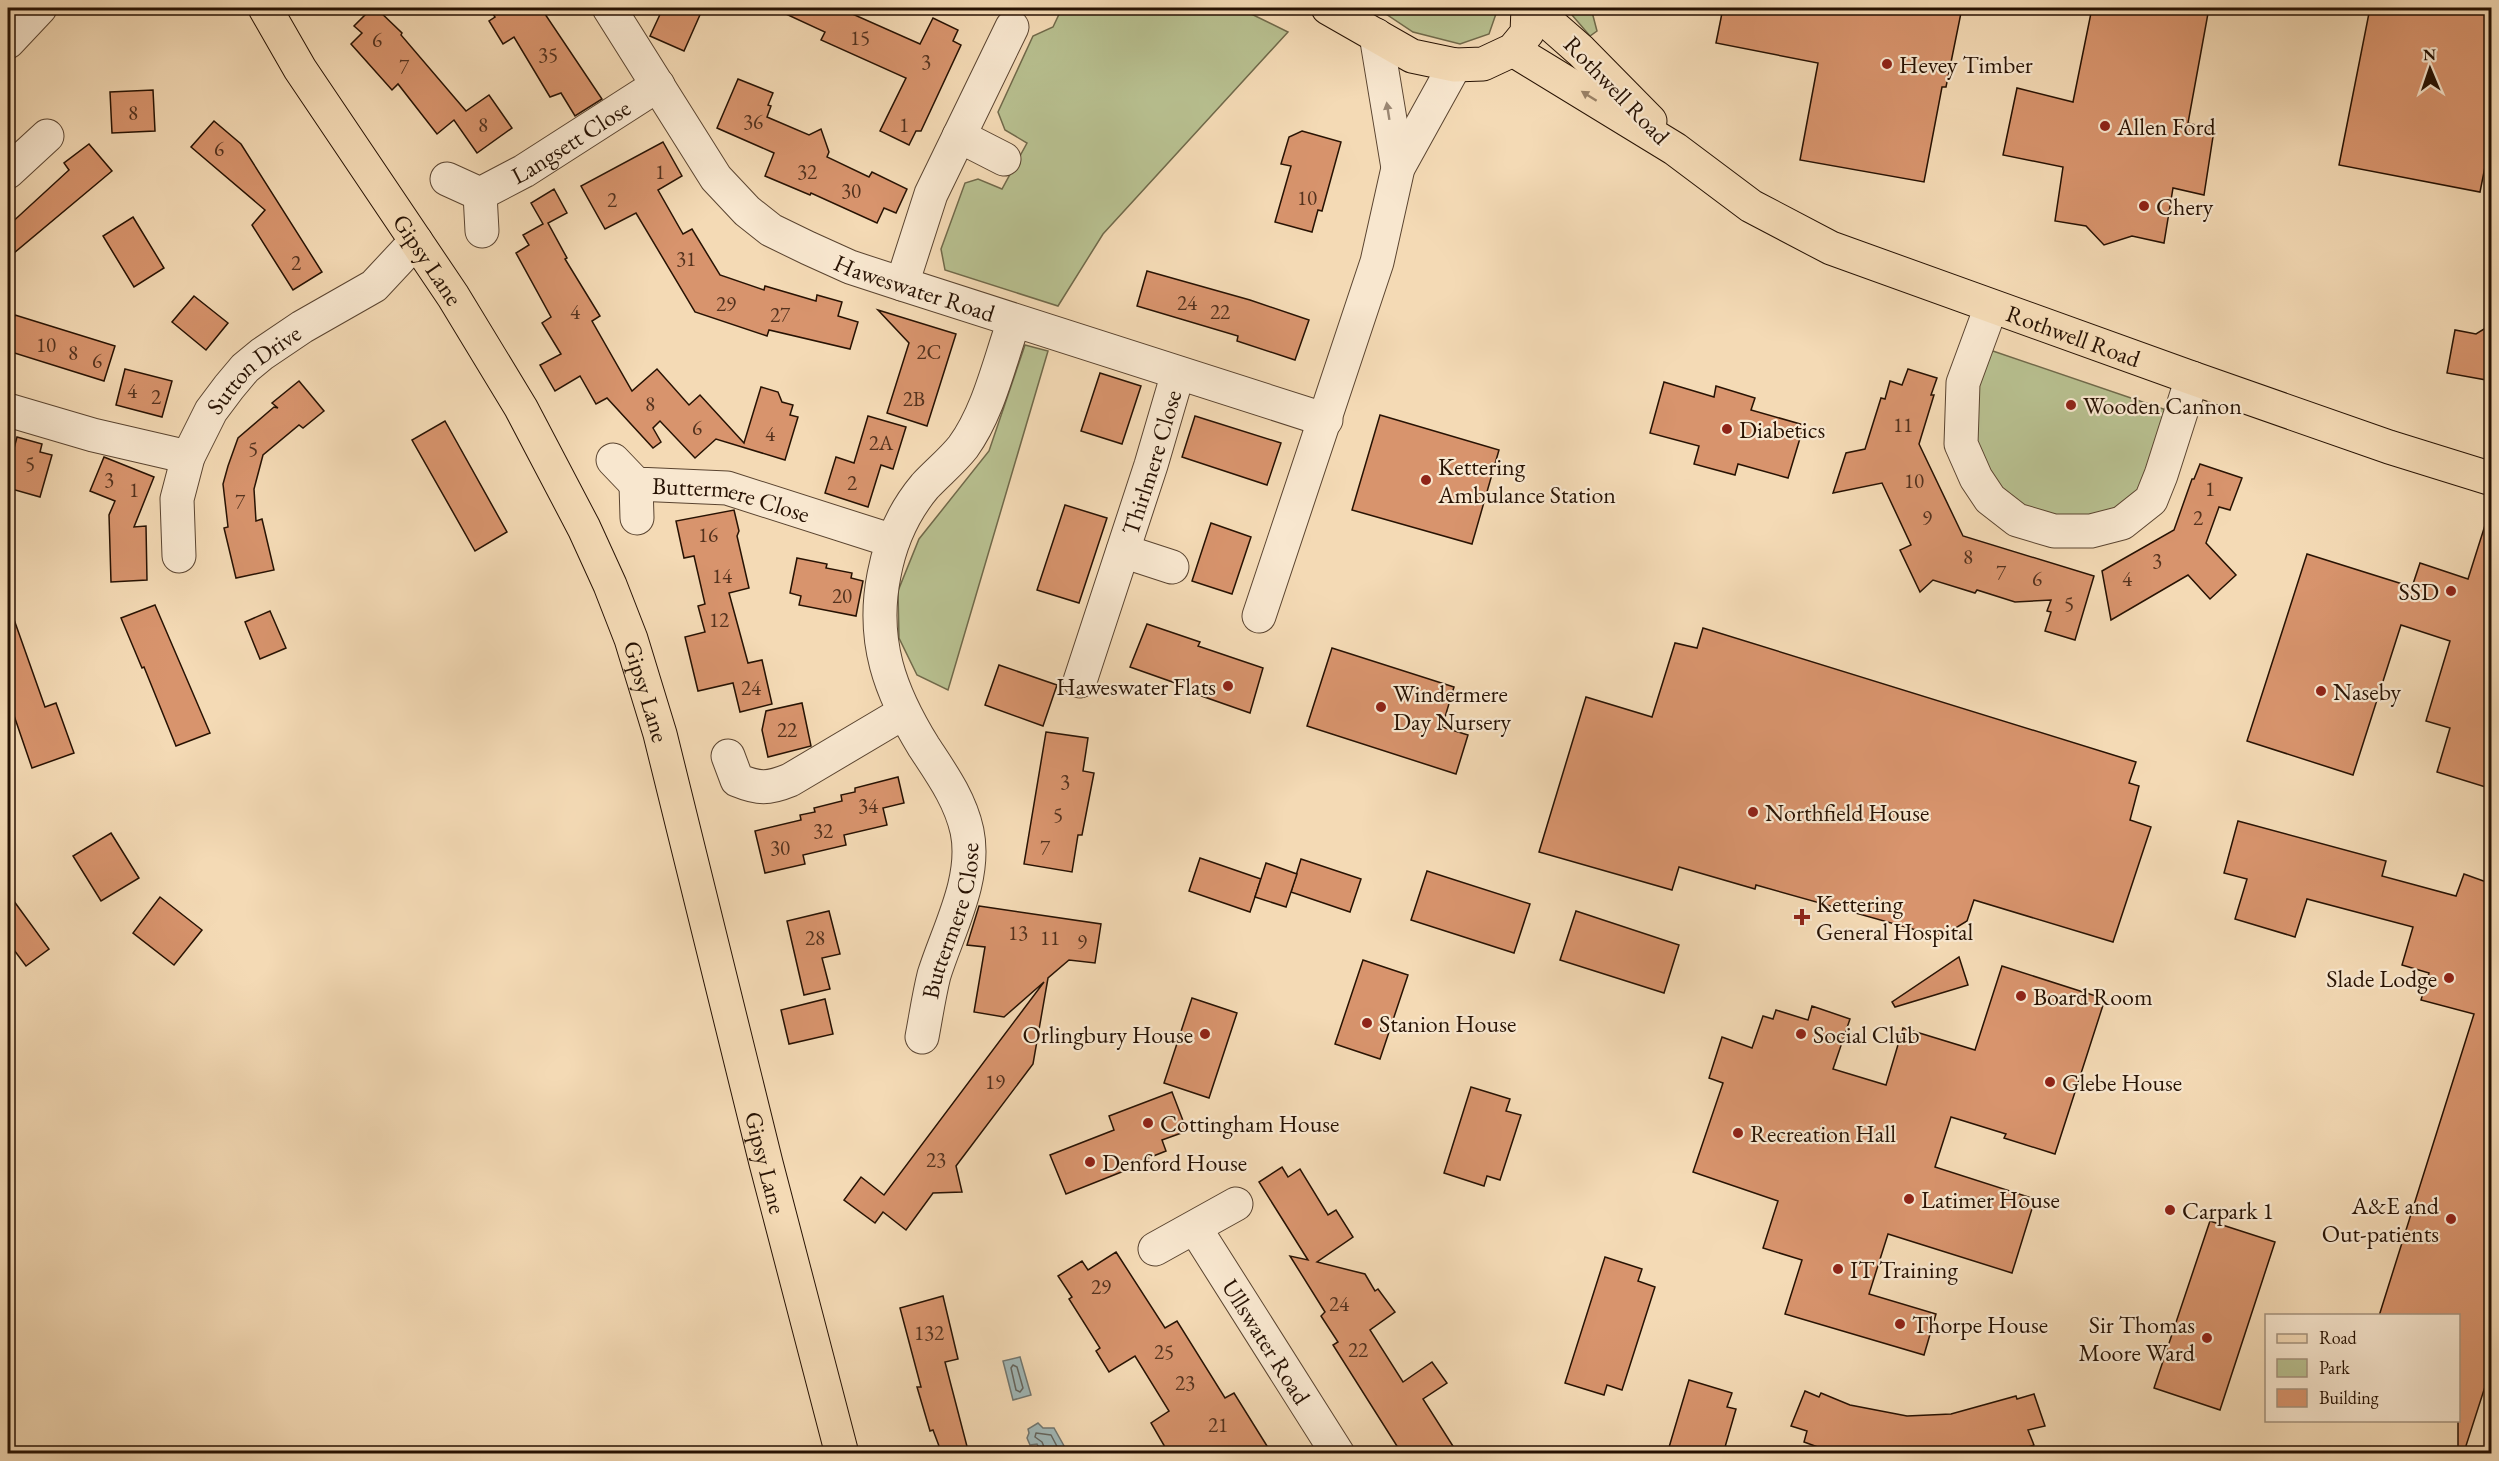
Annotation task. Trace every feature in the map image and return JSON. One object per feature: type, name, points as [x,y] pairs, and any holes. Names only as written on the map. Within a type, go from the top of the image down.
[{"type":"main road","name":"Gipsy Lane","points":[[265,8],[300,69],[453,296],[521,408],[585,528],[631,639],[660,734],[766,1163],[842,1454]]},
{"type":"main road","points":[[1338,11],[1412,56],[1455,65],[1484,64],[1513,50],[1527,33],[1530,8]]},
{"type":"main road","name":"Rothwell Road","points":[[1530,8],[1626,94],[1675,149]]},
{"type":"main road","name":"Rothwell Road","points":[[1513,50],[1675,149],[1751,207],[1831,248],[1991,307],[2389,447],[2492,479]]},
{"type":"street","points":[[8,42],[40,8]]},
{"type":"street","name":"Haweswater Road","points":[[609,8],[716,178],[747,211],[771,230],[850,267],[902,285],[1326,420]]},
{"type":"street","points":[[902,285],[931,194],[1012,27]]},
{"type":"street","points":[[1376,35],[1398,168]]},
{"type":"street","points":[[1259,616],[1377,262],[1398,168],[1455,65]]},
{"type":"street","name":"Langsett Close","points":[[480,194],[524,171],[658,85]]},
{"type":"street","points":[[8,172],[47,136]]},
{"type":"street","points":[[959,136],[1004,159]]},
{"type":"street","points":[[447,178],[480,194],[482,231]]},
{"type":"street","name":"Sutton Drive","points":[[179,556],[177,499],[188,457],[211,411],[245,368],[303,327],[374,286],[416,241]]},
{"type":"street","points":[[1991,307],[1963,383],[1961,444],[1976,478],[1990,499],[2017,520],[2054,531],[2091,531],[2122,523],[2151,500],[2192,378]]},
{"type":"street","name":"Buttermere Close","points":[[922,1037],[934,977],[964,887],[969,858],[967,831],[954,794],[903,713],[885,668],[880,610],[884,575],[893,540],[906,512],[925,487],[963,447],[976,424],[988,398],[1014,321]]},
{"type":"street","name":"Thirlmere Close","points":[[1080,681],[1178,373]]},
{"type":"street","points":[[8,410],[93,435],[188,457]]},
{"type":"street","name":"Buttermere Close","points":[[613,460],[636,484],[637,518]]},
{"type":"street","name":"Buttermere Close","points":[[636,484],[727,488],[893,540]]},
{"type":"street","name":"Thirlmere Close","points":[[1123,551],[1172,567]]},
{"type":"street","points":[[728,756],[737,780],[756,788],[773,787],[790,780],[903,713]]},
{"type":"street","points":[[1155,1249],[1236,1204]]},
{"type":"street","name":"Ullswater Road","points":[[1195,1228],[1338,1454]]},
{"type":"green space","points":[[1062,8],[1239,8],[1288,32],[1103,234],[1058,306],[945,270],[941,249],[965,183],[978,179],[1002,189],[1027,143],[1005,130],[998,112],[1033,36],[1053,27]]},
{"type":"green space","points":[[1377,8],[1498,8],[1489,34],[1460,44],[1413,32]]},
{"type":"green space","points":[[1566,8],[1591,8],[1597,31],[1590,36]]},
{"type":"green space","points":[[1025,345],[1048,351],[948,690],[917,675],[899,638],[898,591],[919,539],[989,451]]},
{"type":"green space","points":[[1987,349],[2172,412],[2146,482],[2120,508],[2065,522],[2007,503],[1969,428]]},
{"type":"water","points":[[1020,1357],[1031,1395],[1013,1400],[1003,1361]]},
{"type":"water","points":[[1038,1423],[1043,1428],[1054,1428],[1068,1453],[1042,1453],[1037,1444],[1030,1445],[1027,1438],[1028,1429]]},
{"type":"building","points":[[372,8],[376,8],[402,33],[401,35],[466,111],[489,95],[512,128],[477,153],[454,120],[437,134],[398,84],[392,90],[351,44],[362,33],[354,26]]},
{"type":"building","points":[[489,8],[541,8],[602,99],[575,116],[561,93],[550,97],[514,37],[503,44],[489,21],[495,17]]},
{"type":"building","points":[[663,8],[703,8],[684,51],[650,36]]},
{"type":"building","points":[[773,8],[839,8],[920,44],[933,18],[958,30],[953,41],[961,45],[921,131],[916,131],[909,145],[880,131],[906,78],[821,40],[825,32]]},
{"type":"building","points":[[1723,8],[1962,8],[1946,87],[1942,87],[1924,182],[1800,160],[1818,63],[1716,43]]},
{"type":"building","name":"Allen Ford","points":[[2092,8],[2209,8],[2188,123],[2214,130],[2204,195],[2173,188],[2164,243],[2132,236],[2104,245],[2086,226],[2055,221],[2063,167],[2003,155],[2017,88],[2073,102]]},
{"type":"building","points":[[2370,8],[2492,8],[2492,132],[2480,192],[2339,165]]},
{"type":"building","points":[[738,79],[773,93],[768,105],[771,106],[767,117],[809,135],[821,129],[829,152],[827,157],[869,177],[872,172],[907,189],[896,213],[884,208],[877,223],[811,193],[810,195],[765,176],[774,153],[717,128]]},
{"type":"building","points":[[153,90],[155,131],[112,133],[110,92]]},
{"type":"building","points":[[214,121],[241,144],[322,272],[293,290],[252,225],[265,210],[191,147]]},
{"type":"building","points":[[1302,131],[1341,142],[1322,211],[1318,210],[1312,232],[1275,222],[1291,166],[1281,164],[1289,137]]},
{"type":"building","points":[[663,142],[682,176],[658,190],[683,234],[692,229],[720,275],[764,290],[765,286],[816,301],[817,295],[842,302],[838,316],[858,322],[850,349],[769,330],[767,336],[695,312],[636,213],[605,229],[581,186]]},
{"type":"building","points":[[89,144],[112,171],[8,258],[8,226],[69,170],[64,163]]},
{"type":"building","points":[[554,189],[567,213],[548,223],[567,258],[565,259],[600,316],[592,321],[632,391],[657,369],[689,405],[700,395],[744,443],[761,387],[778,392],[782,402],[793,405],[790,415],[798,417],[785,460],[716,439],[695,458],[660,421],[653,428],[661,442],[653,448],[607,398],[596,404],[580,376],[555,391],[540,365],[561,354],[542,323],[551,317],[516,253],[529,245],[523,235],[543,224],[531,203]]},
{"type":"building","points":[[133,217],[164,268],[134,287],[103,236]]},
{"type":"building","points":[[1147,271],[1250,300],[1309,320],[1295,360],[1237,341],[1238,336],[1137,306]]},
{"type":"building","points":[[194,296],[228,323],[206,350],[172,322]]},
{"type":"building","points":[[878,310],[956,334],[927,426],[887,413],[909,343]]},
{"type":"building","points":[[15,315],[115,346],[104,381],[8,351],[8,340]]},
{"type":"building","points":[[2492,324],[2492,381],[2447,373],[2455,330],[2476,334]]},
{"type":"building","points":[[125,369],[172,381],[162,417],[116,405]]},
{"type":"building","points":[[1908,369],[1937,378],[1919,444],[1963,536],[2094,576],[2075,640],[2045,631],[2051,612],[2047,611],[2051,600],[2015,602],[1933,580],[1920,592],[1900,550],[1911,545],[1882,483],[1833,493],[1846,453],[1865,449],[1881,398],[1885,399],[1890,381],[1902,385]]},
{"type":"building","points":[[1100,373],[1141,386],[1122,444],[1081,431]]},
{"type":"building","points":[[299,381],[324,411],[303,428],[299,425],[263,455],[254,489],[256,521],[262,519],[274,570],[236,578],[224,528],[228,527],[223,484],[228,466],[238,438],[274,407],[278,408],[272,403]]},
{"type":"building","name":"Diabetics","points":[[1664,382],[1714,397],[1716,386],[1755,398],[1751,410],[1804,425],[1788,478],[1738,464],[1735,475],[1694,464],[1699,446],[1650,433]]},
{"type":"building","name":"Kettering Ambulance Station","points":[[1380,415],[1499,450],[1472,544],[1352,510]]},
{"type":"building","points":[[868,416],[906,427],[893,469],[881,465],[868,507],[825,493],[836,457],[854,463]]},
{"type":"building","points":[[1195,416],[1281,443],[1267,485],[1182,457]]},
{"type":"building","points":[[445,421],[507,532],[475,551],[412,440]]},
{"type":"building","points":[[17,437],[42,444],[40,452],[52,455],[40,497],[8,488],[8,471]]},
{"type":"building","points":[[104,457],[154,477],[134,527],[146,526],[147,580],[111,582],[109,515],[115,501],[90,491]]},
{"type":"building","points":[[2200,464],[2242,478],[2230,510],[2219,507],[2206,543],[2236,575],[2210,599],[2188,575],[2111,620],[2102,571],[2174,530],[2192,479]]},
{"type":"building","points":[[1065,505],[1107,518],[1079,603],[1037,590]]},
{"type":"building","points":[[734,510],[739,531],[737,536],[749,588],[729,593],[748,663],[762,660],[772,704],[740,712],[733,683],[698,691],[685,637],[705,632],[698,606],[705,604],[694,556],[684,558],[676,521]]},
{"type":"building","points":[[2486,522],[2492,523],[2492,789],[2437,772],[2450,728],[2426,721],[2450,641],[2401,625],[2353,775],[2247,741],[2307,554],[2412,587],[2420,563],[2468,579]]},
{"type":"building","points":[[1211,523],[1251,537],[1232,594],[1192,581]]},
{"type":"building","points":[[797,558],[827,564],[826,568],[852,573],[851,578],[863,581],[856,616],[799,605],[801,596],[790,593]]},
{"type":"building","points":[[155,605],[210,733],[176,746],[121,618]]},
{"type":"building","points":[[8,611],[11,611],[45,707],[56,703],[74,753],[32,768],[8,698]]},
{"type":"building","points":[[270,611],[286,648],[260,659],[245,622]]},
{"type":"building","points":[[1147,624],[1200,642],[1198,646],[1263,668],[1250,713],[1130,667]]},
{"type":"building","points":[[1703,628],[2136,762],[2129,783],[2139,786],[2130,820],[2151,827],[2113,942],[1974,900],[1967,921],[1941,937],[1756,885],[1755,889],[1679,867],[1672,890],[1539,852],[1586,697],[1652,717],[1675,643],[1697,648]]},
{"type":"building","name":"Windermere Day Nursery","points":[[1332,648],[1454,687],[1442,727],[1468,735],[1456,774],[1307,726]]},
{"type":"building","points":[[999,665],[1057,685],[1043,726],[985,705]]},
{"type":"building","points":[[802,703],[811,746],[768,757],[762,730],[766,711]]},
{"type":"building","points":[[1046,732],[1088,738],[1083,771],[1094,773],[1082,835],[1078,835],[1072,872],[1024,864]]},
{"type":"building","points":[[898,777],[904,803],[883,808],[887,825],[844,835],[846,845],[803,855],[805,864],[765,873],[755,831],[801,820],[800,815],[815,812],[814,808],[842,801],[841,795],[855,792],[855,788]]},
{"type":"building","points":[[2238,821],[2386,861],[2382,876],[2456,896],[2464,874],[2492,884],[2492,1365],[2464,1452],[2458,1452],[2460,1314],[2380,1314],[2474,1014],[2421,1000],[2429,973],[2402,965],[2413,927],[2307,899],[2295,937],[2235,919],[2247,879],[2224,873]]},
{"type":"building","points":[[111,833],[139,878],[101,901],[73,856]]},
{"type":"building","points":[[1200,858],[1261,879],[1250,912],[1189,891]]},
{"type":"building","points":[[1301,859],[1361,879],[1350,912],[1291,892]]},
{"type":"building","points":[[1266,863],[1297,874],[1286,907],[1255,897]]},
{"type":"building","points":[[1427,871],[1530,904],[1514,953],[1411,920]]},
{"type":"building","points":[[8,893],[49,949],[26,966],[8,942]]},
{"type":"building","points":[[160,897],[202,930],[174,965],[133,933]]},
{"type":"building","points":[[979,906],[1101,924],[1095,963],[1069,960],[1048,978],[1033,1064],[956,1166],[962,1192],[933,1193],[906,1230],[883,1212],[875,1223],[844,1200],[861,1177],[884,1195],[1044,982],[1004,1017],[974,1012],[985,947],[967,945]]},
{"type":"building","points":[[829,911],[840,954],[822,958],[830,989],[804,995],[787,921]]},
{"type":"building","points":[[1576,911],[1679,945],[1664,993],[1560,960]]},
{"type":"building","points":[[1959,957],[1968,985],[1895,1007],[1892,1002]]},
{"type":"building","name":"Stanion House","points":[[1363,960],[1408,975],[1380,1059],[1335,1044]]},
{"type":"building","points":[[2002,966],[2105,999],[2055,1154],[2004,1138],[2006,1134],[1951,1117],[1935,1167],[2035,1199],[2012,1273],[1888,1234],[1869,1294],[1936,1314],[1924,1355],[1785,1314],[1802,1260],[1763,1248],[1778,1201],[1693,1172],[1723,1083],[1709,1078],[1722,1037],[1752,1048],[1763,1016],[1773,1019],[1776,1010],[1808,1020],[1812,1006],[1850,1019],[1833,1069],[1886,1085],[1903,1028],[1975,1050]]},
{"type":"building","name":"Orlingbury House","points":[[1192,998],[1237,1013],[1209,1098],[1164,1083]]},
{"type":"building","points":[[825,999],[833,1034],[789,1044],[781,1010]]},
{"type":"building","points":[[1471,1087],[1510,1099],[1506,1111],[1521,1115],[1500,1180],[1487,1176],[1484,1186],[1444,1173]]},
{"type":"building","points":[[1172,1092],[1187,1131],[1162,1140],[1166,1151],[1128,1166],[1129,1169],[1066,1194],[1050,1155],[1114,1130],[1109,1116]]},
{"type":"building","points":[[1282,1167],[1288,1177],[1300,1169],[1328,1215],[1336,1210],[1353,1237],[1317,1262],[1365,1274],[1375,1291],[1378,1289],[1395,1312],[1370,1330],[1403,1382],[1432,1362],[1447,1383],[1423,1399],[1458,1454],[1402,1454],[1333,1345],[1338,1342],[1321,1316],[1325,1312],[1290,1256],[1308,1260],[1259,1182]]},
{"type":"building","name":"Sir Thomas Moore Ward","points":[[2210,1221],[2275,1242],[2220,1410],[2154,1388]]},
{"type":"building","points":[[1116,1252],[1165,1328],[1177,1321],[1225,1398],[1234,1393],[1272,1454],[1169,1454],[1151,1423],[1169,1411],[1135,1356],[1109,1372],[1096,1351],[1100,1348],[1069,1299],[1072,1297],[1058,1276],[1082,1261],[1088,1270]]},
{"type":"building","points":[[1605,1257],[1642,1269],[1638,1281],[1655,1287],[1622,1390],[1607,1385],[1604,1395],[1565,1383]]},
{"type":"building","points":[[943,1296],[958,1359],[945,1362],[969,1454],[942,1454],[933,1430],[930,1431],[917,1387],[921,1387],[900,1308]]},
{"type":"building","points":[[1689,1380],[1732,1393],[1727,1407],[1736,1409],[1723,1454],[1667,1454]]},
{"type":"building","points":[[1805,1391],[1819,1397],[1821,1393],[1850,1405],[1907,1416],[1951,1414],[2016,1396],[2017,1399],[2034,1394],[2045,1426],[2028,1430],[2034,1445],[2010,1454],[1837,1454],[1804,1442],[1807,1431],[1791,1426]]},
{"type":"place","name":"Hevey Timber","points":[[1887,64]]},
{"type":"place","name":"Allen Ford","points":[[2105,126]]},
{"type":"place","name":"Chery","points":[[2144,206]]},
{"type":"place","name":"Wooden Cannon","points":[[2071,405]]},
{"type":"place","name":"Diabetics","points":[[1727,429]]},
{"type":"place","name":"Kettering Ambulance Station","points":[[1426,480]]},
{"type":"place","name":"SSD","points":[[2451,591]]},
{"type":"place","name":"Haweswater Flats","points":[[1228,686]]},
{"type":"place","name":"Naseby","points":[[2321,691]]},
{"type":"place","name":"Windermere Day Nursery","points":[[1381,707]]},
{"type":"place","name":"Northfield House","points":[[1753,812]]},
{"type":"place","name":"Kettering General Hospital","points":[[1802,917]]},
{"type":"place","name":"Slade Lodge","points":[[2449,978]]},
{"type":"place","name":"Board Room","points":[[2021,996]]},
{"type":"place","name":"Stanion House","points":[[1367,1023]]},
{"type":"place","name":"Orlingbury House","points":[[1205,1034]]},
{"type":"place","name":"Social Club","points":[[1801,1034]]},
{"type":"place","name":"Glebe House","points":[[2050,1082]]},
{"type":"place","name":"Cottingham House","points":[[1148,1123]]},
{"type":"place","name":"Recreation Hall","points":[[1738,1133]]},
{"type":"place","name":"Denford House","points":[[1090,1162]]},
{"type":"place","name":"Latimer House","points":[[1909,1199]]},
{"type":"place","name":"Carpark 1","points":[[2170,1210]]},
{"type":"place","name":"A&E and Out-patients","points":[[2451,1219]]},
{"type":"place","name":"IT Training","points":[[1838,1269]]},
{"type":"place","name":"Thorpe House","points":[[1900,1324]]},
{"type":"place","name":"Sir Thomas Moore Ward","points":[[2207,1338]]}]
